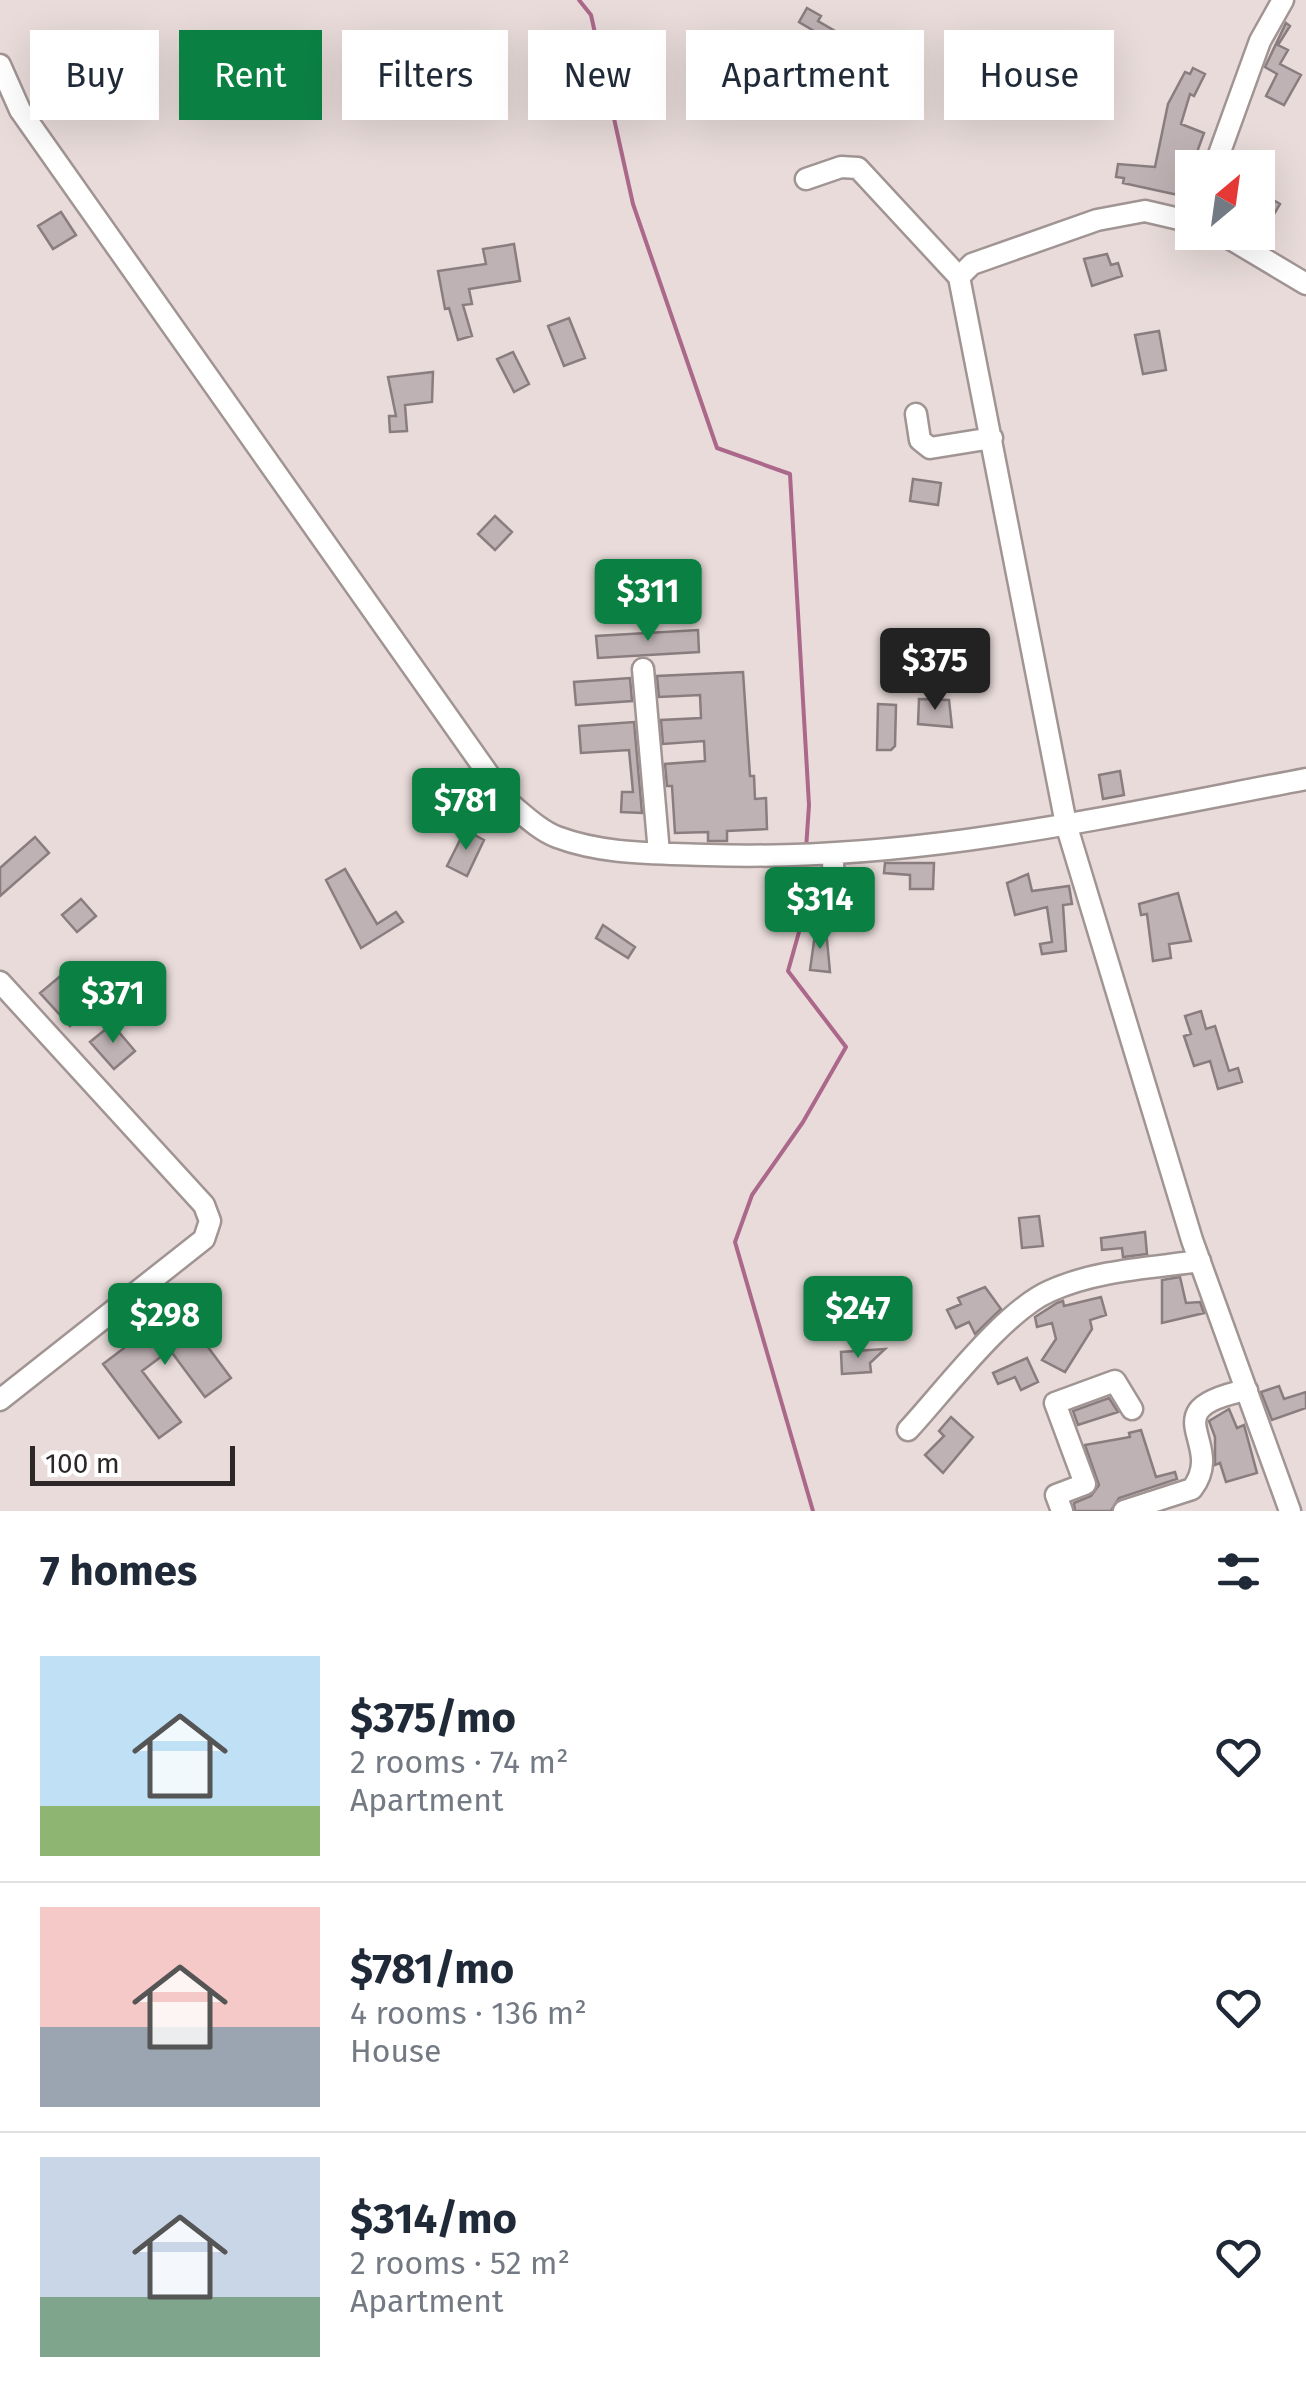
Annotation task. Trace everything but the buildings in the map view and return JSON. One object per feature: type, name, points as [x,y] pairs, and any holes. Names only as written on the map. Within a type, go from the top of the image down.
[{"type":"street","points":[[1220,150],[1233,106],[1283,0]]},
{"type":"street","points":[[0,65],[20,110],[508,802],[552,835],[620,852],[833,854],[988,840],[1306,779]]},
{"type":"street","points":[[806,179],[841,166],[858,168],[959,277],[1066,824],[1200,1262],[1290,1511]]},
{"type":"street","points":[[959,277],[972,264],[1096,220],[1145,212],[1175,218]]},
{"type":"street","points":[[1248,250],[1306,284]]},
{"type":"street","points":[[916,414],[920,440],[930,448],[992,438]]},
{"type":"street","points":[[643,668],[659,853]]},
{"type":"street","points":[[833,854],[834,919]]},
{"type":"street","points":[[0,982],[204,1205],[210,1221],[204,1239],[0,1400]]},
{"type":"street","points":[[908,1430],[1022,1308],[1048,1291],[1091,1276],[1200,1262]]},
{"type":"street","points":[[1062,1511],[1056,1495],[1086,1484],[1054,1403],[1115,1381],[1132,1408]]},
{"type":"street","points":[[1124,1511],[1192,1489],[1202,1464],[1195,1417],[1200,1406],[1215,1396],[1247,1390]]},
{"type":"waterway","points":[[579,0],[591,15],[633,204],[717,448],[790,474],[809,805],[806,849]]},
{"type":"waterway","points":[[804,864],[799,932],[788,971],[846,1047],[803,1122],[752,1195],[735,1242],[813,1511]]}]
